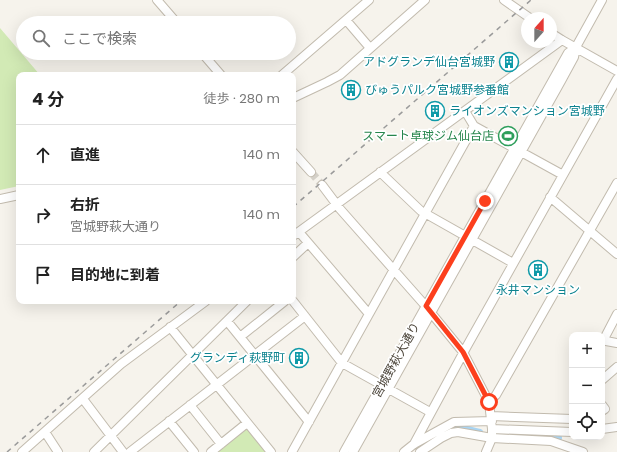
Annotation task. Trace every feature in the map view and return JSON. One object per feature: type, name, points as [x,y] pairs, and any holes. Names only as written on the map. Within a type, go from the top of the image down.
[{"type":"street","points":[[157,0],[171,16]]},
{"type":"street","points":[[285,72],[369,0]]},
{"type":"street","points":[[296,97],[340,75],[425,0]]},
{"type":"street","points":[[504,0],[521,12]]},
{"type":"street","name":"宮城野萩大通り","points":[[344,452],[385,387],[518,150],[574,57],[576,47],[602,0]]},
{"type":"street","points":[[346,20],[370,48]]},
{"type":"street","points":[[557,37],[617,71]]},
{"type":"street","points":[[369,314],[308,243],[296,234],[562,40]]},
{"type":"street","points":[[208,60],[218,72]]},
{"type":"street","points":[[414,444],[463,352],[617,79]]},
{"type":"street","points":[[465,111],[474,126],[563,175]]},
{"type":"street","points":[[292,452],[395,270],[474,126]]},
{"type":"street","points":[[296,155],[311,172]]},
{"type":"street","points":[[380,172],[426,214],[513,263]]},
{"type":"street","points":[[489,402],[496,394],[617,183]]},
{"type":"street","points":[[322,185],[463,352],[489,402],[492,438],[486,452]]},
{"type":"street","points":[[0,199],[16,196]]},
{"type":"street","points":[[550,197],[617,254]]},
{"type":"street","points":[[296,254],[308,243]]},
{"type":"street","points":[[25,451],[121,364],[202,304]]},
{"type":"street","points":[[94,452],[244,304]]},
{"type":"street","points":[[240,337],[281,304]]},
{"type":"street","points":[[295,304],[342,363],[430,412]]},
{"type":"street","points":[[617,314],[614,324],[605,337],[606,341],[617,343]]},
{"type":"street","points":[[130,452],[305,316]]},
{"type":"street","points":[[227,321],[309,422]]},
{"type":"street","points":[[170,327],[271,452]]},
{"type":"street","points":[[605,377],[617,367]]},
{"type":"street","name":"宮城野萩大通り","points":[[353,452],[385,387]]},
{"type":"street","points":[[83,399],[123,452]]},
{"type":"street","points":[[190,405],[221,444]]},
{"type":"street","points":[[492,424],[569,419]]},
{"type":"street","points":[[169,421],[194,452]]},
{"type":"street","points":[[404,452],[414,444],[454,422],[492,424],[569,432]]},
{"type":"street","points":[[212,452],[248,423]]},
{"type":"street","points":[[605,429],[617,427]]},
{"type":"street","points":[[45,432],[58,452]]},
{"type":"street","points":[[420,452],[451,433],[458,432],[492,438],[551,441],[570,449],[583,452]]},
{"type":"green space","points":[[0,28],[16,47],[16,60],[27,60],[37,72],[16,72],[16,187],[0,190]]},
{"type":"green space","points":[[245,428],[249,428],[267,452],[214,452]]},
{"type":"waterway","points":[[447,432],[459,428],[480,432]]},
{"type":"waterway","points":[[547,437],[559,438]]},
{"type":"tunnel","points":[[311,172],[322,185]]},
{"type":"railway","points":[[296,204],[531,0]]},
{"type":"railway","points":[[7,452],[178,304]]},
{"type":"place","name":"アドグランデ仙台宮城野","points":[[509,62]]},
{"type":"place","name":"びゅうパルク宮城野参番館","points":[[351,90]]},
{"type":"place","name":"ライオンズマンション宮城野","points":[[435,111]]},
{"type":"place","name":"スマート卓球ジム仙台店","points":[[508,136]]},
{"type":"place","name":"永井マンション","points":[[538,270]]},
{"type":"place","name":"グランディ萩野町","points":[[299,358]]},
{"type":"route","points":[[485,201],[426,306],[463,352],[489,402]]}]
